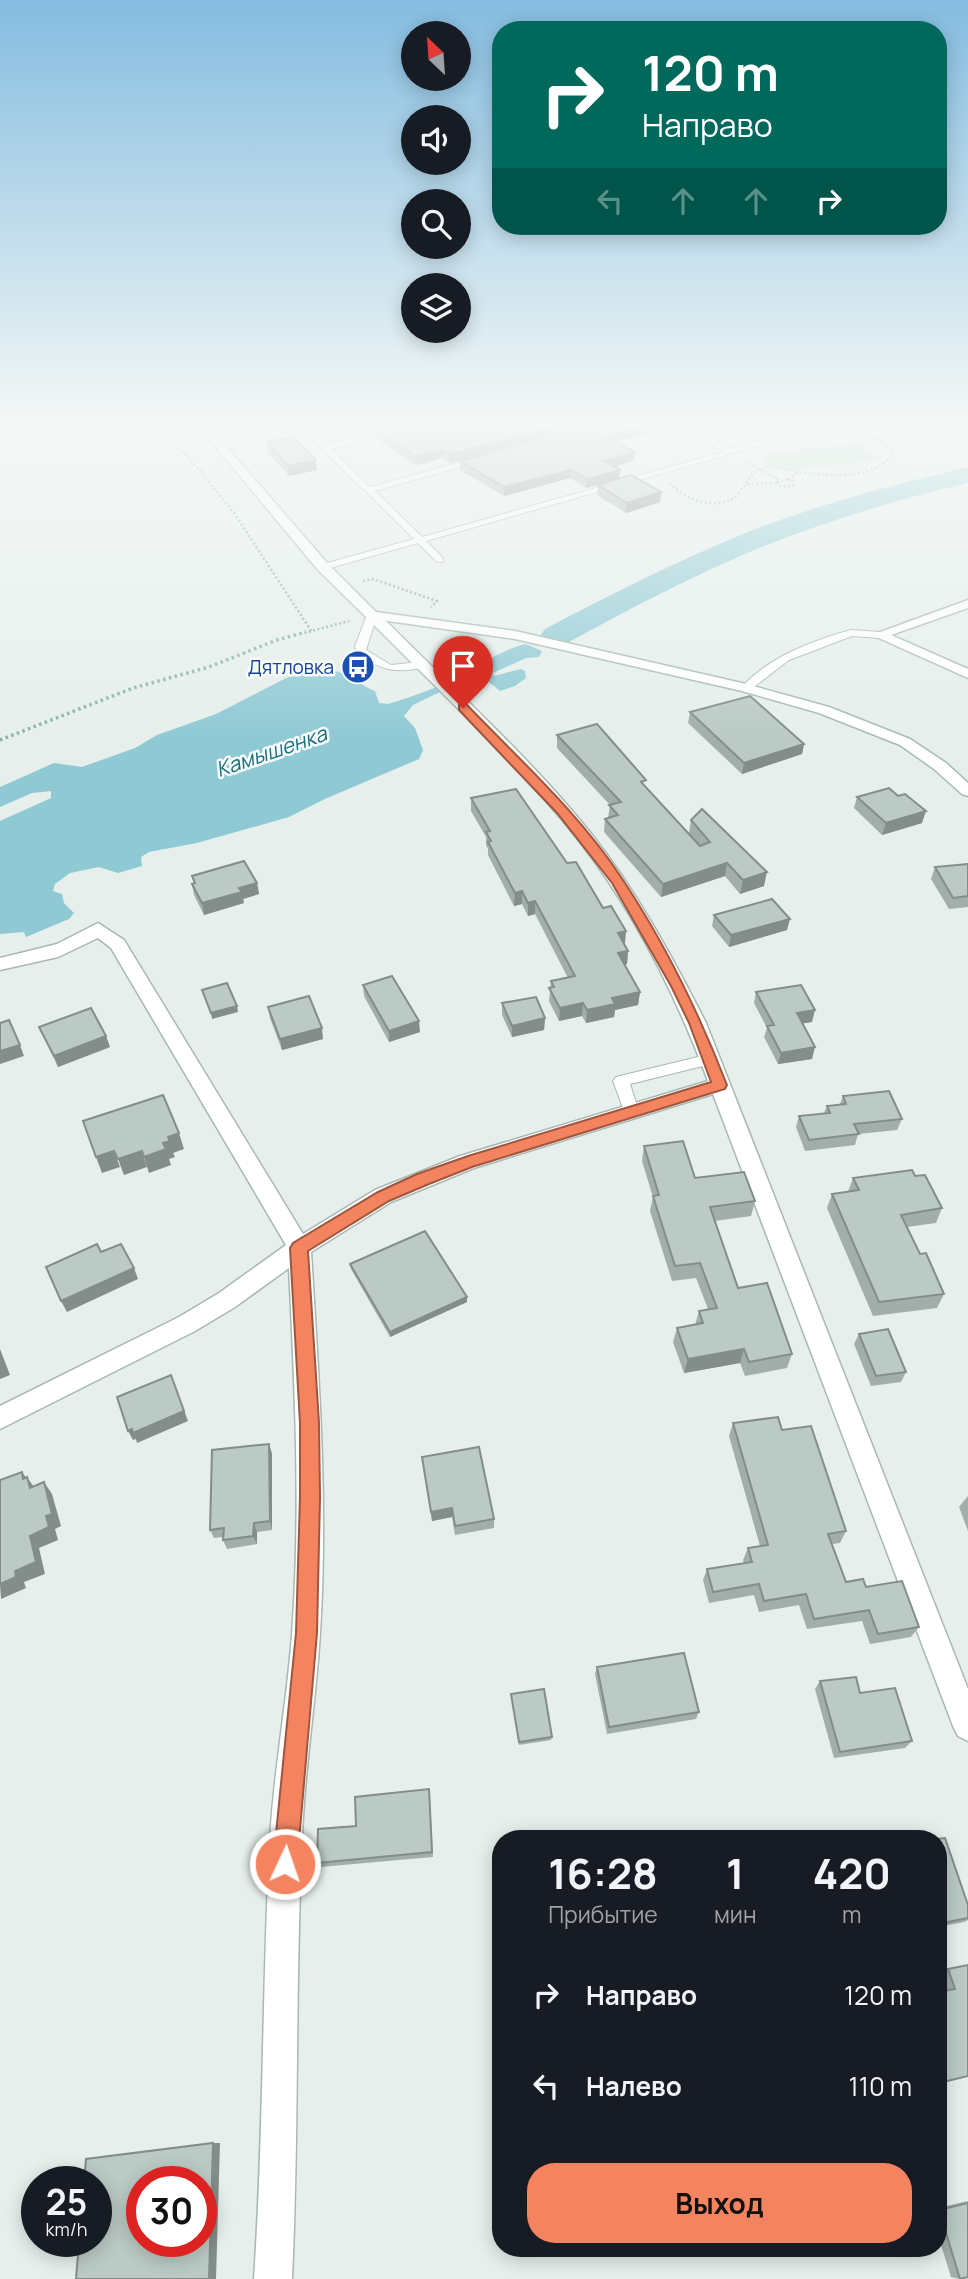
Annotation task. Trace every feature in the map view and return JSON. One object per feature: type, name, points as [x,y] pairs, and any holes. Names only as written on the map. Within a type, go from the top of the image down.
[{"type":"street","points":[[290,528],[323,567],[562,810],[617,881],[678,986],[710,1059],[968,1726]]},
{"type":"street","points":[[878,635],[968,604]]},
{"type":"street","points":[[366,611],[515,635],[746,688],[824,710],[885,732],[922,752],[968,791]]},
{"type":"street","points":[[878,635],[968,674]]},
{"type":"street","points":[[0,964],[59,952],[80,943],[98,929],[118,944],[299,1248],[309,1423],[310,1497],[306,1633],[284,1877],[279,2174],[274,2279]]},
{"type":"street","points":[[0,1418],[187,1324],[227,1300],[299,1248],[383,1196],[423,1179],[720,1085]]},
{"type":"lane","points":[[408,528],[440,560]]},
{"type":"lane","points":[[323,567],[461,528]]},
{"type":"lane","points":[[366,611],[361,651],[386,668],[395,670],[420,664]]},
{"type":"lane","points":[[746,688],[785,658],[852,634],[878,635]]},
{"type":"lane","points":[[631,1112],[621,1081],[710,1059]]},
{"type":"path","points":[[244,528],[312,632]]},
{"type":"path","points":[[0,740],[133,688],[209,667],[276,640],[338,626],[366,611]]},
{"type":"water","points":[[526,644],[542,651],[539,657],[526,658],[493,673],[494,676],[521,669],[525,671],[526,678],[515,686],[500,691],[489,682],[469,685],[463,681],[413,705],[404,716],[415,728],[423,750],[419,759],[289,817],[197,843],[149,852],[141,857],[142,866],[118,873],[99,867],[70,873],[55,884],[53,891],[62,894],[64,903],[74,913],[69,919],[26,937],[24,932],[0,934],[0,821],[51,798],[51,791],[32,793],[0,807],[0,787],[54,763],[82,767],[135,748],[157,735],[216,714],[288,677],[301,676],[302,672],[314,669],[332,670],[375,691],[379,703],[388,704],[441,685],[501,653]]},
{"type":"building","points":[[750,696],[804,744],[744,763],[690,712]]},
{"type":"building","points":[[597,724],[646,780],[641,782],[700,846],[710,842],[691,820],[702,809],[767,872],[743,880],[727,863],[663,884],[605,819],[618,815],[609,805],[621,802],[557,735]]},
{"type":"building","points":[[889,788],[898,796],[905,794],[926,811],[886,823],[857,797]]},
{"type":"building","points":[[516,789],[567,863],[576,862],[603,908],[611,906],[626,931],[618,933],[628,951],[618,953],[640,992],[612,998],[615,1004],[587,1010],[583,1003],[560,1008],[549,988],[554,987],[551,981],[575,976],[535,901],[528,903],[522,891],[515,893],[488,842],[491,841],[486,832],[490,831],[471,798]]},
{"type":"building","points":[[244,861],[257,883],[239,888],[242,892],[202,903],[192,884],[195,883],[192,876]]},
{"type":"building","points":[[968,864],[968,896],[953,898],[935,867]]},
{"type":"building","points":[[772,899],[790,919],[731,935],[714,915]]},
{"type":"building","points":[[392,976],[419,1021],[389,1031],[363,985]]},
{"type":"building","points":[[227,983],[237,1006],[211,1013],[202,990]]},
{"type":"building","points":[[801,985],[815,1010],[797,1013],[815,1047],[781,1053],[767,1026],[774,1025],[756,992]]},
{"type":"building","points":[[309,996],[322,1028],[280,1039],[268,1007]]},
{"type":"building","points":[[536,997],[545,1018],[512,1026],[502,1003]]},
{"type":"building","points":[[91,1008],[106,1036],[54,1056],[39,1027]]},
{"type":"building","points":[[9,1020],[20,1045],[0,1051],[0,1023]]},
{"type":"building","points":[[889,1091],[902,1119],[854,1124],[859,1134],[809,1140],[799,1116],[830,1113],[827,1106],[846,1104],[843,1096]]},
{"type":"building","points":[[163,1095],[179,1133],[168,1137],[170,1141],[163,1143],[166,1149],[144,1157],[142,1151],[118,1159],[114,1151],[96,1157],[83,1121]]},
{"type":"building","points":[[683,1141],[695,1178],[744,1172],[755,1201],[710,1207],[738,1288],[767,1283],[792,1354],[749,1362],[744,1349],[688,1359],[677,1328],[703,1323],[699,1311],[717,1308],[700,1263],[675,1266],[653,1196],[659,1195],[644,1146]]},
{"type":"building","points":[[912,1170],[915,1176],[925,1175],[942,1208],[901,1215],[920,1254],[926,1253],[944,1294],[879,1302],[832,1194],[859,1190],[853,1178]]},
{"type":"building","points":[[425,1231],[467,1297],[390,1332],[350,1264]]},
{"type":"building","points":[[97,1244],[101,1252],[121,1244],[134,1268],[61,1301],[46,1267]]},
{"type":"building","points":[[888,1329],[906,1372],[876,1376],[859,1334]]},
{"type":"building","points":[[171,1375],[184,1411],[133,1433],[132,1429],[128,1431],[117,1397]]},
{"type":"building","points":[[778,1417],[782,1430],[811,1426],[846,1531],[828,1534],[846,1582],[863,1579],[866,1587],[902,1581],[919,1627],[878,1634],[869,1610],[814,1619],[806,1594],[764,1601],[759,1584],[713,1592],[707,1569],[752,1562],[748,1548],[768,1545],[733,1423]]},
{"type":"building","points":[[269,1444],[270,1521],[254,1523],[253,1536],[223,1540],[224,1528],[210,1530],[212,1450]]},
{"type":"building","points":[[479,1447],[494,1519],[455,1526],[452,1508],[431,1512],[422,1457]]},
{"type":"building","points":[[22,1472],[23,1479],[27,1477],[30,1488],[44,1482],[52,1514],[46,1516],[49,1527],[30,1536],[36,1562],[15,1571],[16,1577],[0,1584],[0,1480]]},
{"type":"building","points":[[684,1653],[699,1712],[609,1727],[597,1667]]},
{"type":"building","points":[[856,1677],[860,1693],[895,1688],[912,1741],[840,1752],[820,1681]]},
{"type":"building","points":[[544,1689],[552,1737],[519,1742],[511,1694]]},
{"type":"building","points":[[429,1789],[432,1852],[317,1863],[318,1829],[356,1826],[355,1797]]},
{"type":"building","points":[[947,1844],[968,1905],[968,1918],[947,1922]]},
{"type":"building","points":[[968,1965],[968,2076],[947,2081],[947,1990],[955,1989],[948,1969]]},
{"type":"building","points":[[213,2143],[212,2166],[126,2166],[126,2257],[210,2257],[209,2279],[76,2279],[78,2257],[112,2257],[112,2166],[85,2166],[86,2159]]},
{"type":"building","points":[[968,2203],[968,2277],[960,2279],[947,2236],[947,2208]]},
{"type":"waterway","name":"Камышенка","points":[[556,636],[625,599],[754,540],[788,528]]},
{"type":"place","name":"Дятловка","points":[[358,667]]},
{"type":"route","points":[[285,1864],[306,1633],[310,1497],[309,1423],[299,1248],[383,1196],[423,1179],[468,1162],[720,1085],[696,1023],[678,986],[617,881],[562,810],[463,708]]}]
